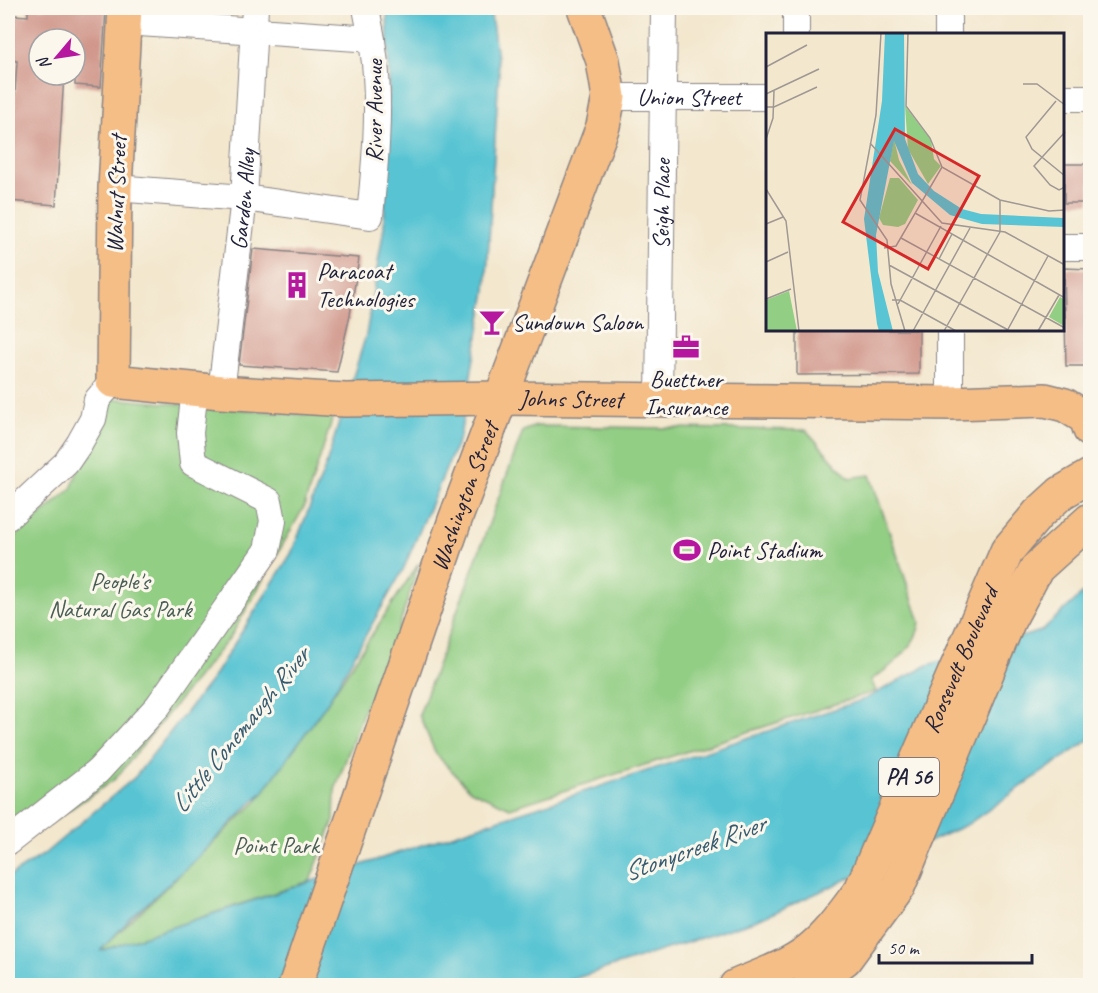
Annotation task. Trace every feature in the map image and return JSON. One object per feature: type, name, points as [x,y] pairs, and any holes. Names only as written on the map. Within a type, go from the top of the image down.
[{"type":"main road","name":"Washington Street","points":[[294,986],[455,520],[487,398],[603,126],[609,97],[603,61],[584,8]]},
{"type":"main road","name":"Walnut Street","points":[[112,381],[115,188],[125,15]]},
{"type":"main road","name":"Johns Street","points":[[112,381],[345,400],[487,398],[950,403],[1045,400],[1065,405],[1089,418]]},
{"type":"main road","name":"Roosevelt Boulevard","points":[[736,986],[773,972],[808,951],[861,890],[1007,551],[1038,514],[1061,493],[1090,476]]},
{"type":"main road","name":"Roosevelt Boulevard","points":[[809,986],[845,959],[898,887],[1009,620],[1037,568],[1090,520]]},
{"type":"street","name":"River Avenue","points":[[244,198],[370,216],[376,137],[376,73],[366,8]]},
{"type":"street","name":"Seigh Place","points":[[659,399],[664,97],[663,8]]},
{"type":"street","points":[[796,8],[796,33]]},
{"type":"street","points":[[948,8],[948,33]]},
{"type":"street","points":[[125,15],[254,20],[372,39]]},
{"type":"street","name":"Garden Alley","points":[[8,842],[98,771],[158,706],[267,550],[273,521],[269,501],[194,463],[190,433],[208,390],[244,198],[254,20]]},
{"type":"street","name":"Union Street","points":[[609,97],[766,97]]},
{"type":"street","points":[[1065,98],[1090,98]]},
{"type":"street","points":[[115,188],[244,198]]},
{"type":"street","points":[[1065,247],[1090,247]]},
{"type":"street","points":[[950,332],[950,403]]},
{"type":"street","points":[[8,517],[66,463],[93,419],[98,400],[112,381]]},
{"type":"green space","name":"People's Natural Gas Park","points":[[106,398],[333,417],[304,507],[231,636],[115,779],[8,851],[8,543],[71,489]]},
{"type":"green space","name":"Point Stadium","points":[[536,426],[806,430],[849,478],[870,475],[920,622],[914,640],[895,663],[871,680],[876,691],[510,808],[470,790],[436,754],[419,715],[523,431]]},
{"type":"green space","name":"Point Park","points":[[419,563],[384,675],[366,704],[335,790],[334,820],[310,881],[98,952],[256,802],[327,703]]},
{"type":"water","points":[[387,8],[490,8],[499,72],[486,291],[460,436],[403,570],[327,703],[256,802],[261,793],[194,861],[132,917],[100,951],[865,699],[928,665],[1041,631],[1090,587],[1090,739],[968,824],[760,919],[555,985],[8,986],[8,877],[43,855],[135,777],[212,679],[291,554],[325,468],[366,335],[384,227],[389,80]]},
{"type":"building","points":[[28,8],[106,8],[101,87],[87,86],[87,27],[27,27],[27,87],[63,87],[56,205],[8,201],[8,172],[10,172],[17,61],[11,60],[14,15],[28,16]]},
{"type":"building","points":[[1065,164],[1090,164],[1090,203],[1065,203]]},
{"type":"building","name":"Paracoat Technologies","points":[[253,249],[359,258],[350,315],[337,372],[239,365]]},
{"type":"building","points":[[1065,268],[1090,269],[1090,366],[1066,366]]},
{"type":"building","points":[[797,332],[919,332],[919,374],[797,375]]},
{"type":"place","name":"Paracoat Technologies","points":[[297,285]]},
{"type":"place","name":"Sundown Saloon","points":[[492,322]]},
{"type":"place","name":"Buettner Insurance","points":[[686,347]]},
{"type":"place","name":"Point Stadium","points":[[687,550]]},
{"type":"water label","name":"Little Conemaugh River","points":[[240,730]]},
{"type":"water label","name":"Stonycreek River","points":[[694,848]]}]
